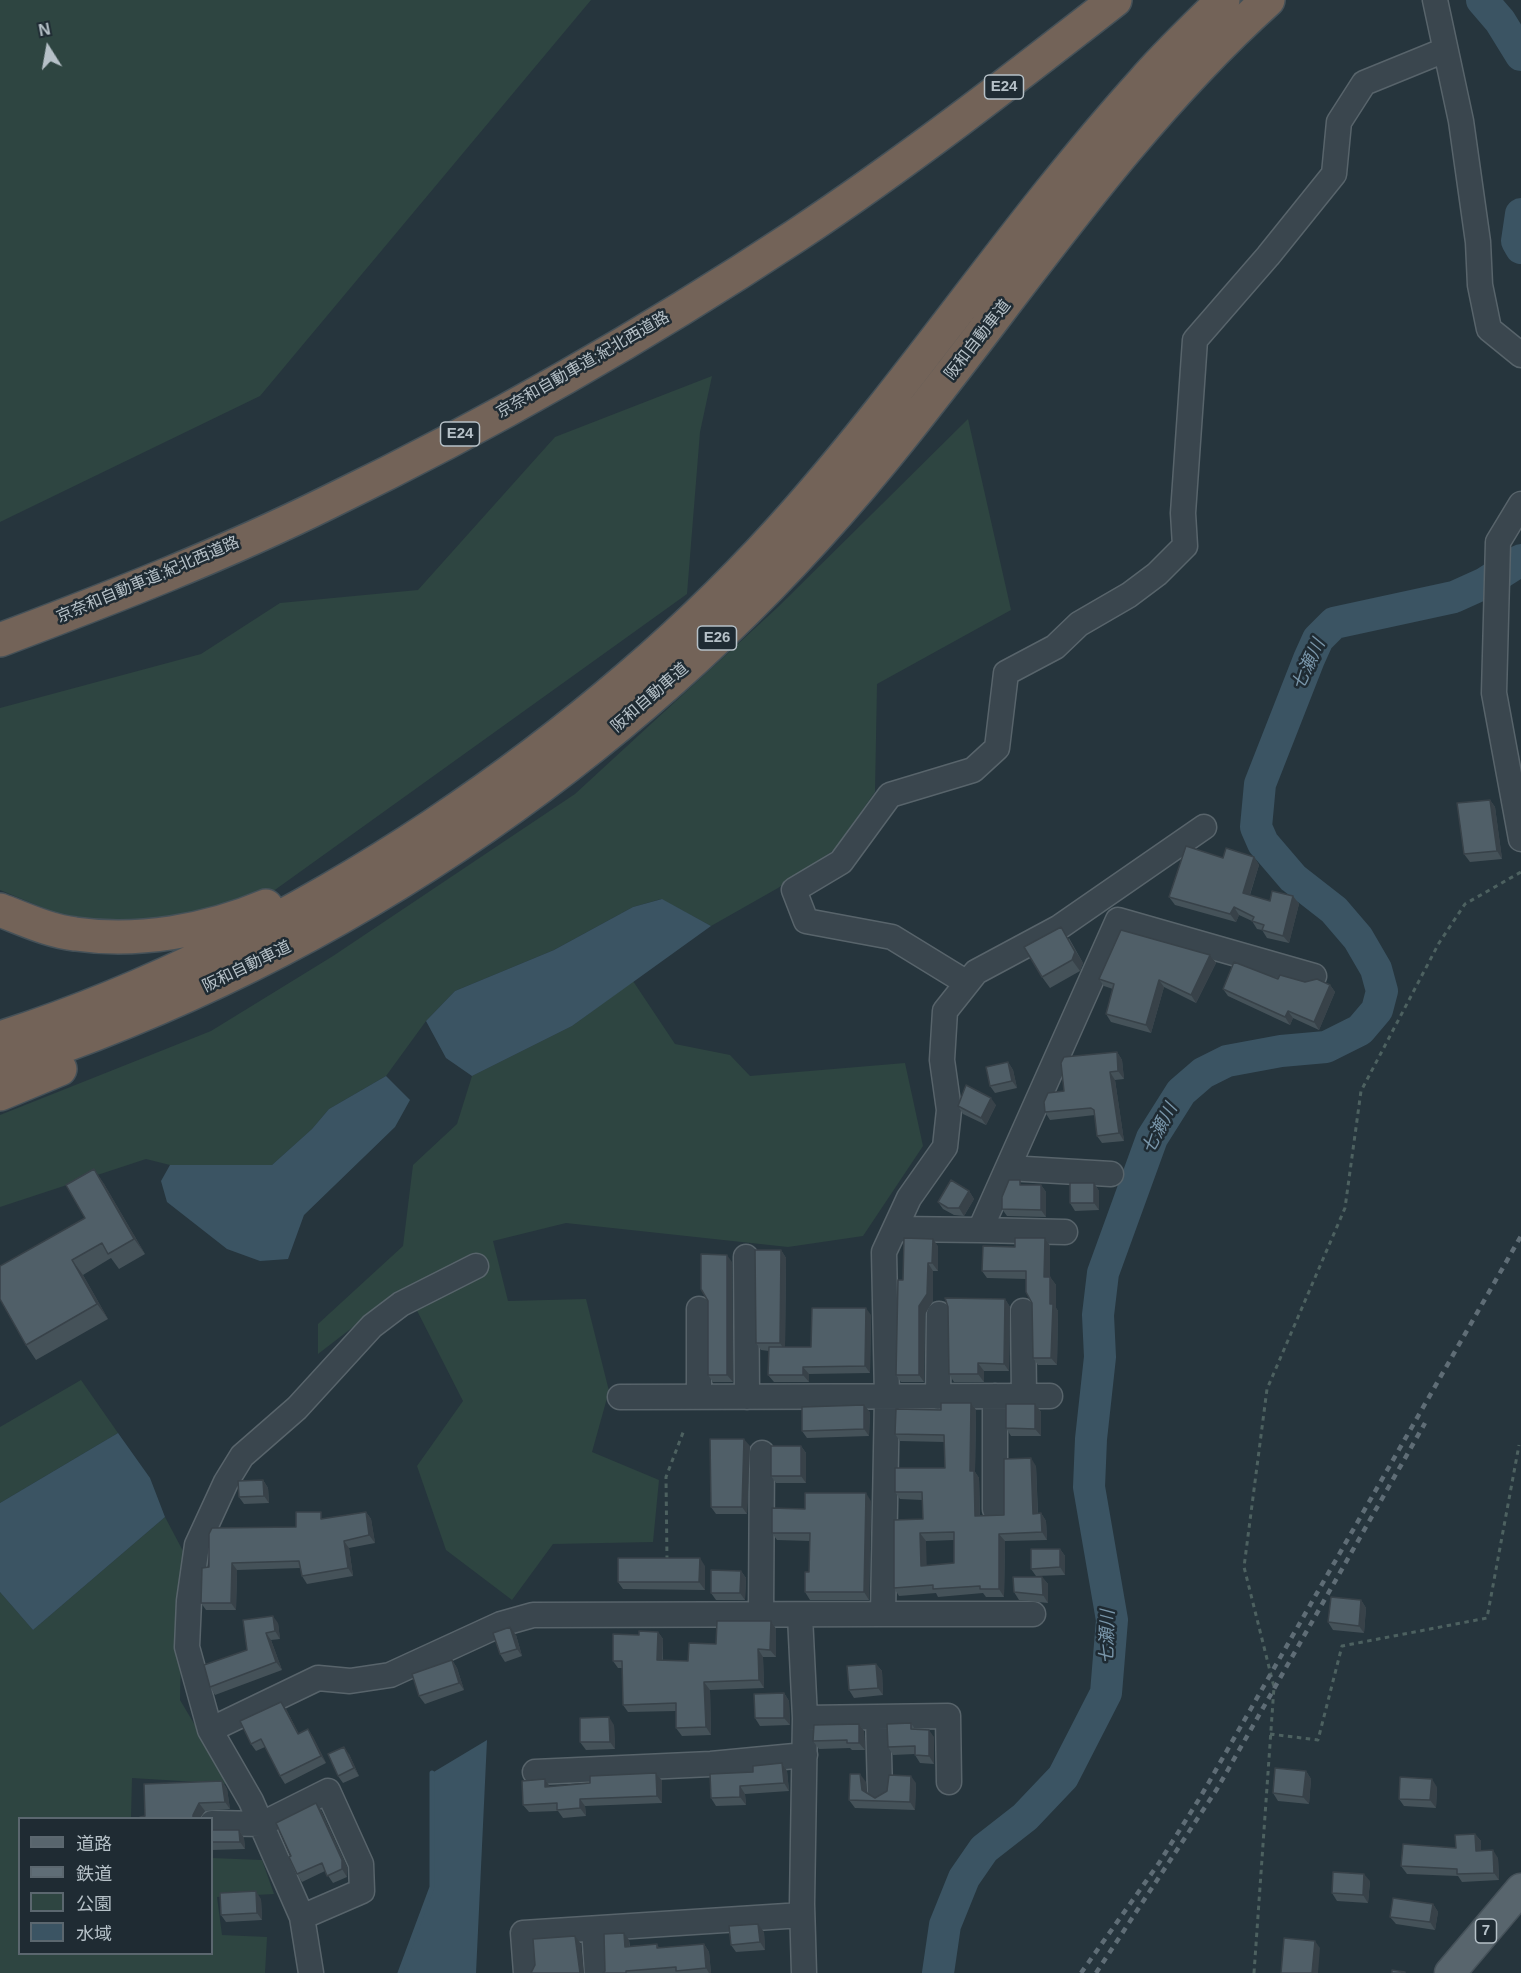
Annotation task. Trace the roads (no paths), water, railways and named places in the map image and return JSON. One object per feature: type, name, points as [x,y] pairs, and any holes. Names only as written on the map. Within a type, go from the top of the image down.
[{"type":"highway","name":"京奈和自動車道;紀北西道路","points":[[0,640],[132,591],[329,502],[514,405],[669,317],[797,235],[1088,0]]},
{"type":"highway","name":"京奈和自動車道;紀北西道路","points":[[0,619],[122,573],[318,485],[514,384],[655,302],[994,95],[1115,0]]},
{"type":"highway","name":"阪和自動車道","points":[[0,1038],[116,995],[206,956],[298,907],[374,862],[473,797],[563,730],[651,657],[731,582],[796,512],[855,444],[1082,153],[1144,80],[1223,0]]},
{"type":"highway","name":"阪和自動車道","points":[[0,1068],[128,1022],[305,939],[391,889],[490,824],[582,756],[680,673],[752,604],[880,464],[1112,168],[1172,97],[1268,0]]},
{"type":"highway","points":[[0,909],[37,924],[73,934],[108,937],[154,936],[201,927],[252,912],[297,893],[355,861],[465,792],[651,657]]},
{"type":"highway","points":[[0,1094],[149,1029],[218,995],[305,939]]},
{"type":"main road","name":"7","points":[[1450,1973],[1521,1889]]},
{"type":"street","points":[[1435,0],[1461,121],[1478,242],[1479,285],[1489,329],[1521,355]]},
{"type":"street","points":[[967,982],[892,937],[806,921],[794,890],[841,862],[890,795],[973,770],[997,748],[1006,673],[1054,647],[1079,624],[1129,595],[1157,574],[1185,546],[1183,513],[1195,340],[1268,256],[1334,174],[1339,122],[1364,83],[1445,50]]},
{"type":"street","points":[[1521,504],[1498,542],[1494,693],[1521,839]]},
{"type":"street","points":[[883,1614],[888,1397],[884,1252],[897,1229],[909,1198],[945,1147],[949,1110],[942,1060],[945,1011],[976,972],[1058,928],[1204,827]]},
{"type":"street","points":[[980,1230],[1118,920],[1314,976]]},
{"type":"street","points":[[1008,1168],[1111,1174]]},
{"type":"street","points":[[897,1229],[1065,1232]]},
{"type":"street","points":[[746,1257],[747,1397]]},
{"type":"street","points":[[311,1973],[302,1917],[262,1824],[210,1730],[187,1647],[189,1601],[197,1545],[226,1482],[242,1456],[297,1408],[372,1326],[401,1304],[476,1266]]},
{"type":"street","points":[[699,1309],[699,1397]]},
{"type":"street","points":[[1023,1311],[1024,1396]]},
{"type":"street","points":[[938,1397],[939,1314]]},
{"type":"street","points":[[995,1396],[995,1509]]},
{"type":"street","points":[[620,1397],[1050,1396]]},
{"type":"street","points":[[761,1614],[762,1453]]},
{"type":"street","points":[[210,1730],[318,1678],[350,1681],[390,1675],[501,1624],[533,1615],[1033,1614]]},
{"type":"street","points":[[800,1616],[805,1718],[802,1915],[804,1973]]},
{"type":"street","points":[[805,1718],[948,1716],[950,1782]]},
{"type":"street","points":[[878,1717],[880,1791]]},
{"type":"street","points":[[535,1772],[711,1764],[805,1755]]},
{"type":"street","points":[[213,1823],[262,1824],[328,1791],[361,1864],[362,1891],[302,1917]]},
{"type":"street","points":[[526,1973],[524,1933],[802,1915]]},
{"type":"street","points":[[594,1929],[597,1973]]},
{"type":"water","points":[[662,899],[711,926],[572,1026],[472,1076],[446,1058],[426,1021],[455,991],[554,950],[633,907]]},
{"type":"water","points":[[386,1076],[410,1100],[395,1127],[304,1215],[288,1259],[260,1261],[227,1249],[167,1202],[161,1181],[170,1165],[272,1165],[312,1129],[329,1109]]},
{"type":"water","points":[[118,1433],[150,1478],[165,1517],[33,1630],[0,1592],[0,1503]]},
{"type":"water","points":[[487,1740],[476,1973],[400,1973],[432,1887],[432,1773]]},
{"type":"waterway","name":"七瀬川","points":[[1482,0],[1500,21],[1521,55]]},
{"type":"waterway","name":"七瀬川","points":[[1521,214],[1517,241],[1521,248]]},
{"type":"waterway","name":"七瀬川","points":[[938,1973],[945,1925],[964,1878],[984,1849],[1025,1817],[1063,1777],[1106,1693],[1112,1620],[1089,1487],[1091,1439],[1100,1357],[1098,1315],[1103,1273],[1152,1138],[1181,1092],[1203,1073],[1227,1061],[1281,1051],[1326,1047],[1360,1030],[1377,1010],[1382,991],[1376,969],[1358,938],[1334,910],[1293,878],[1263,843],[1256,827],[1260,784],[1309,659],[1318,639],[1334,623],[1454,597],[1485,583],[1521,560]]},
{"type":"waterway","points":[[400,1973],[432,1887],[432,1773]]},
{"type":"railway","points":[[1081,1973],[1159,1863],[1201,1796],[1521,1236]]},
{"type":"railway","points":[[1096,1973],[1217,1789],[1425,1423]]}]
